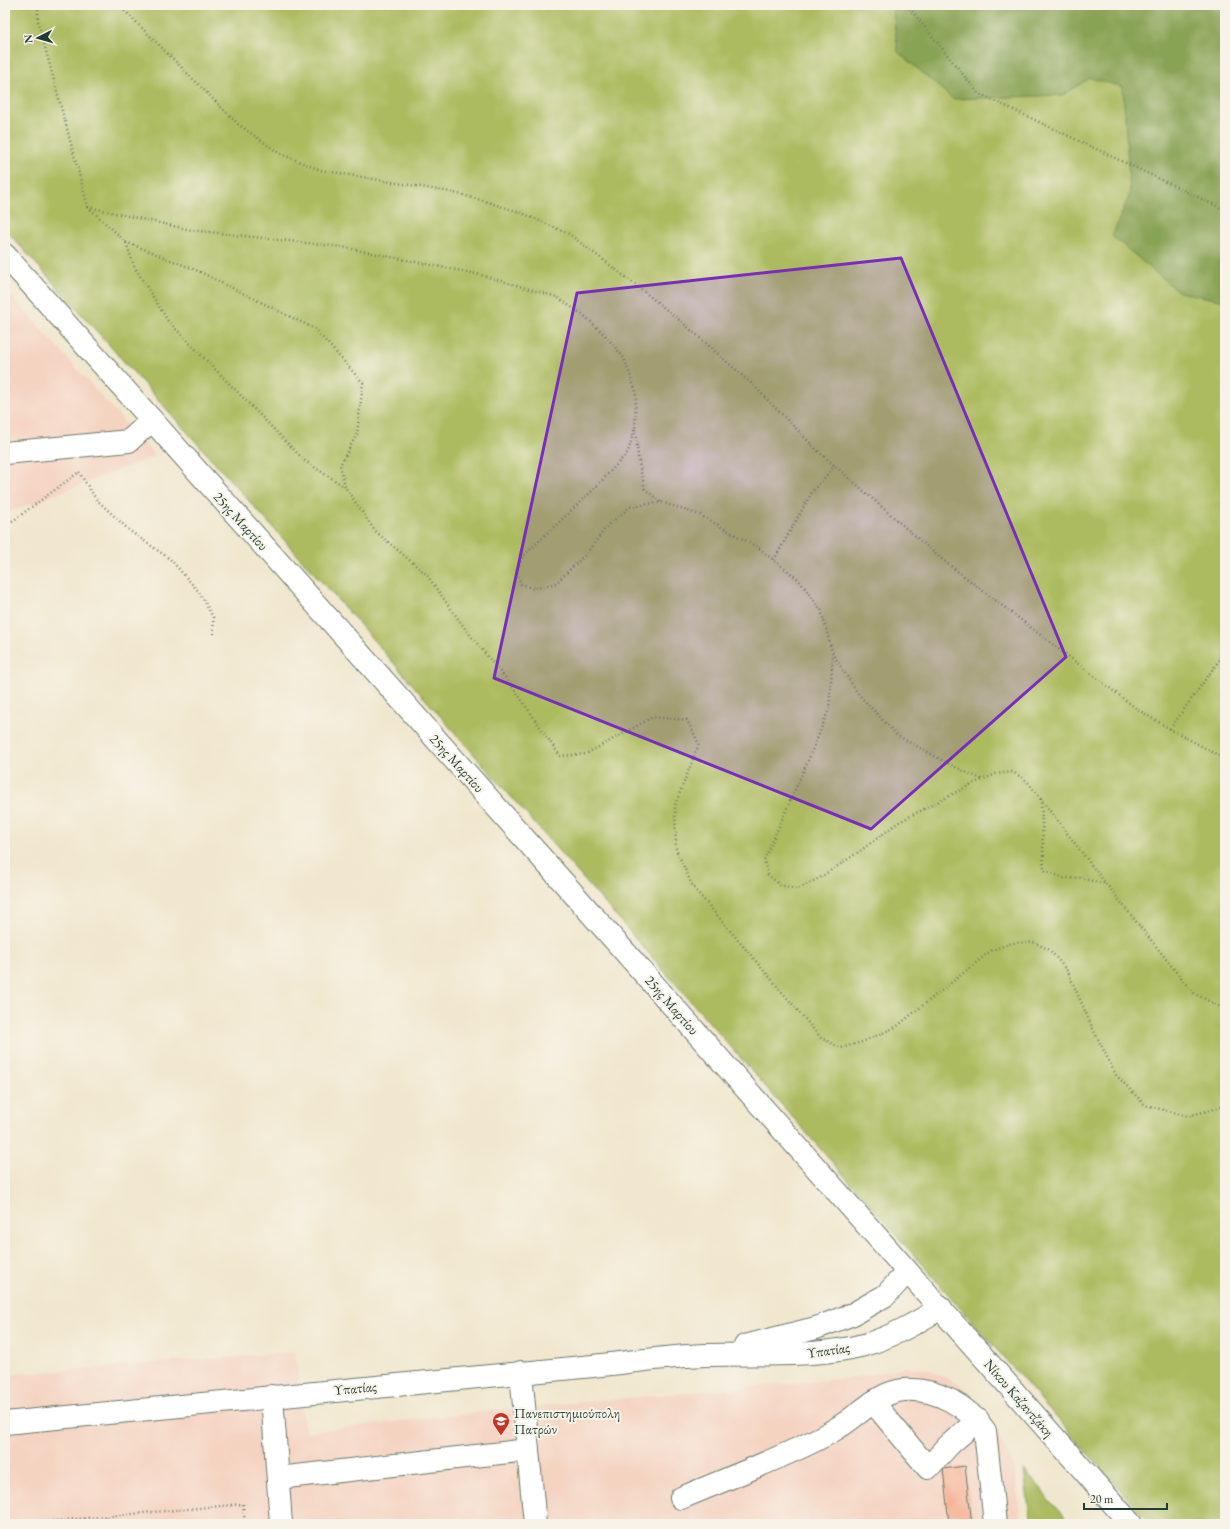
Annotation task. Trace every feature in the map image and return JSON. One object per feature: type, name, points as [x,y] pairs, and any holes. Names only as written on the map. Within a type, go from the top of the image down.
[{"type":"street","name":"25ης Μαρτίου","points":[[5,255],[908,1272]]},
{"type":"street","points":[[5,453],[129,441],[152,420]]},
{"type":"street","name":"Νίκου Καζαντζάκη","points":[[908,1272],[1131,1524]]},
{"type":"street","name":"Υπατίας","points":[[706,1355],[801,1333],[864,1309],[886,1295],[908,1272]]},
{"type":"street","name":"Υπατίας","points":[[5,1423],[706,1355],[795,1354],[835,1350],[864,1345],[910,1326],[941,1308]]},
{"type":"street","points":[[521,1372],[535,1524]]},
{"type":"street","points":[[681,1498],[809,1443],[839,1427],[873,1402],[890,1393],[903,1390],[929,1393],[943,1397],[964,1408],[978,1420],[985,1431],[995,1524]]},
{"type":"street","points":[[272,1396],[281,1524]]},
{"type":"street","points":[[873,1402],[928,1468],[950,1444],[978,1420]]},
{"type":"street","points":[[278,1478],[528,1450]]},
{"type":"path","points":[[38,5],[38,21],[88,208],[126,242],[196,270],[315,329],[363,383],[357,434],[340,465],[345,487],[375,531],[426,574],[466,630],[512,686],[560,756],[586,754],[653,717],[687,720],[699,744],[674,805],[676,849],[693,887],[821,1038],[841,1048],[862,1042],[896,1027],[992,950],[1012,943],[1033,942],[1050,950],[1068,972],[1092,1027],[1116,1075],[1145,1105],[1188,1116],[1225,1106]]},
{"type":"path","points":[[119,5],[239,125],[279,153],[320,170],[451,192],[481,200],[522,213],[569,234],[683,323],[752,384],[818,451],[939,557],[1137,709],[1218,755],[1225,765]]},
{"type":"path","points":[[907,5],[978,93],[1225,210]]},
{"type":"path","points":[[88,208],[191,230],[342,247],[411,260],[481,275],[557,297],[586,316],[605,335],[624,358],[636,392],[635,427],[639,464],[646,489],[661,502],[700,515],[757,547],[798,579],[821,610],[834,655],[859,695],[898,736],[951,765],[983,780]]},
{"type":"path","points":[[126,242],[135,268],[168,321],[305,461],[345,487]]},
{"type":"path","points":[[635,427],[628,452],[596,487],[522,557],[518,572],[521,584],[534,589],[556,583],[586,554],[608,525],[630,507],[661,502]]},
{"type":"path","points":[[84,445],[79,472],[96,499],[130,530],[170,560],[199,592],[212,617],[214,635]]},
{"type":"path","points":[[774,560],[812,492],[835,466]]},
{"type":"path","points":[[5,525],[79,472]]},
{"type":"path","points":[[1170,729],[1225,652]]},
{"type":"path","points":[[834,655],[828,709],[810,756],[764,860],[768,875],[780,886],[798,889],[860,851],[899,822],[996,774],[1013,772],[1027,781],[1041,798],[1193,993],[1225,1009]]},
{"type":"path","points":[[1041,798],[1044,870],[1064,878],[1080,878],[1107,884]]},
{"type":"path","points":[[20,1524],[243,1504],[245,1524]]},
{"type":"path","points":[[106,1516],[107,1524]]},
{"type":"highlighted area","points":[[901,258],[1066,657],[871,829],[494,678],[577,293]]},
{"type":"shaded area","points":[[5,289],[155,456],[5,514]]},
{"type":"shaded area","name":"Πανεπιστημιούπολη Πατρών","points":[[295,1352],[305,1432],[537,1406],[852,1378],[905,1367],[929,1370],[957,1383],[972,1396],[973,1404],[1001,1441],[1015,1470],[1021,1524],[5,1524],[5,1375]]},
{"type":"green space","points":[[5,5],[1225,5],[1225,1524],[1150,1524],[354,618],[5,229]]},
{"type":"green space","points":[[892,5],[1225,5],[1225,301],[1179,292],[1112,236],[1130,194],[1123,87],[1090,78],[1063,95],[953,99],[898,52]]},
{"type":"green space","points":[[1024,1470],[1071,1524],[1031,1524]]},
{"type":"building","points":[[965,1466],[972,1524],[949,1524],[943,1469]]},
{"type":"place","name":"Πανεπιστημιούπολη Πατρών","points":[[501,1436]]}]
